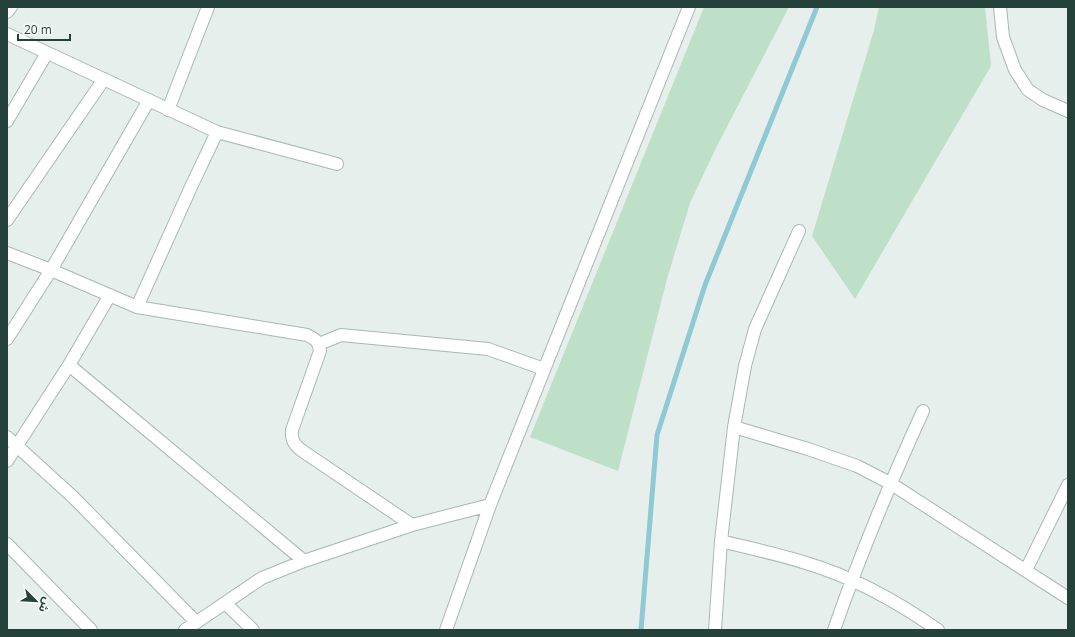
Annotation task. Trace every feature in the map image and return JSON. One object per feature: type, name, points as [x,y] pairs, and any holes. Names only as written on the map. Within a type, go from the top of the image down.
[{"type":"street","points":[[7,12],[11,7]]},
{"type":"street","points":[[168,110],[208,7]]},
{"type":"street","points":[[446,630],[490,504],[689,7]]},
{"type":"street","points":[[1000,7],[1003,37],[1015,70],[1028,90],[1043,100],[1068,111]]},
{"type":"street","points":[[7,34],[217,132],[337,164]]},
{"type":"street","points":[[7,120],[47,52]]},
{"type":"street","points":[[7,220],[104,79]]},
{"type":"street","points":[[7,339],[51,270],[149,100]]},
{"type":"street","points":[[137,307],[217,132]]},
{"type":"street","points":[[716,630],[721,541],[734,427],[744,366],[755,330],[799,231]]},
{"type":"street","points":[[7,253],[137,307],[307,335],[315,339],[319,344],[319,358],[292,430],[291,438],[294,444],[412,525]]},
{"type":"street","points":[[7,461],[68,365],[110,295]]},
{"type":"street","points":[[319,344],[341,335],[488,349],[544,369]]},
{"type":"street","points":[[68,365],[304,561]]},
{"type":"street","points":[[834,630],[851,580],[890,483],[923,411]]},
{"type":"street","points":[[734,427],[808,448],[858,466],[890,483],[1068,598]]},
{"type":"street","points":[[7,437],[73,497],[196,622]]},
{"type":"street","points":[[1026,570],[1068,485]]},
{"type":"street","points":[[185,630],[262,578],[304,561],[412,525],[490,504]]},
{"type":"street","points":[[721,541],[808,563],[851,580],[887,598],[938,630]]},
{"type":"street","points":[[7,544],[91,630]]},
{"type":"street","points":[[225,603],[253,630]]},
{"type":"green space","points":[[704,7],[789,7],[716,148],[690,203],[667,279],[618,471],[530,437]]},
{"type":"green space","points":[[879,7],[985,7],[991,66],[855,299],[812,236],[874,30]]},
{"type":"waterway","points":[[641,630],[657,435],[705,285],[817,7]]}]
